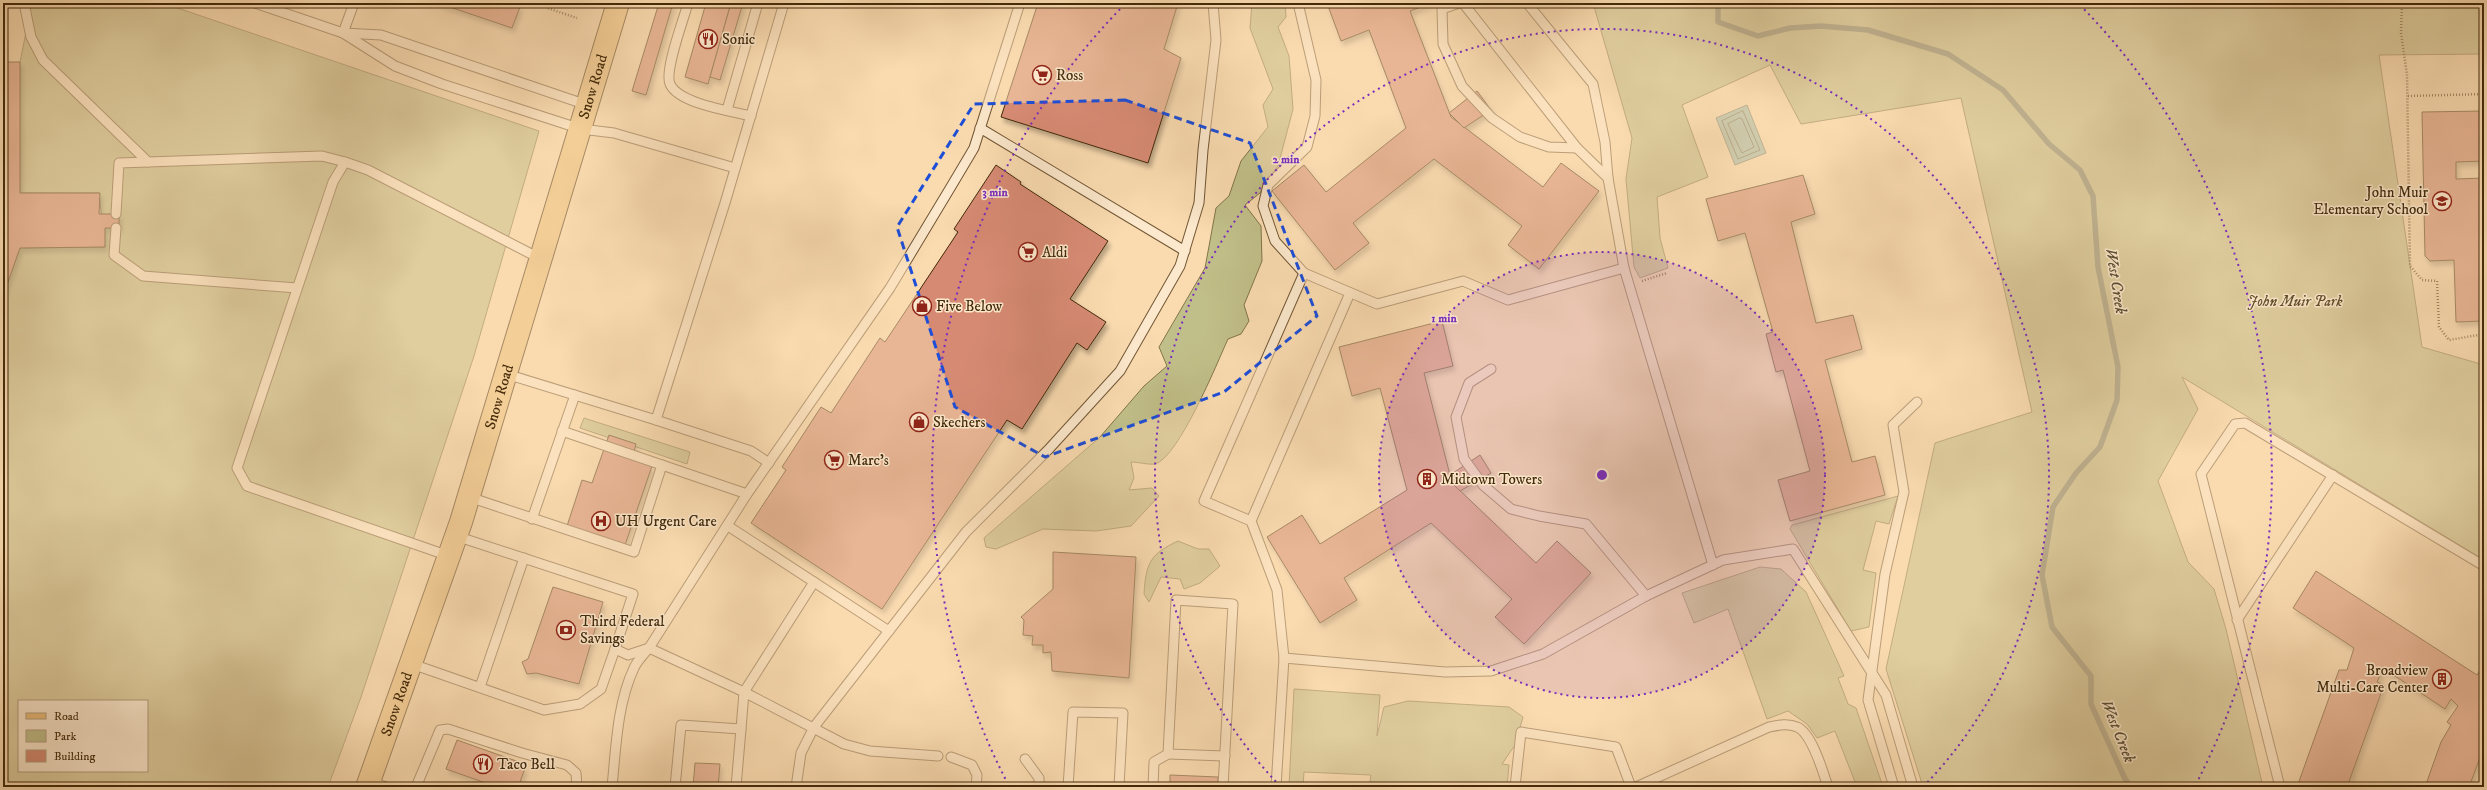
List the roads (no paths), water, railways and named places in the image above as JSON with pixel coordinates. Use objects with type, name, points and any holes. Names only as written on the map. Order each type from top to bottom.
[{"type":"main road","name":"Snow Road","points":[[374,785],[506,374],[618,3]]},
{"type":"lane","points":[[24,3],[31,37],[43,60],[148,162]]},
{"type":"lane","points":[[255,3],[343,32],[381,35],[588,106]]},
{"type":"lane","points":[[343,32],[354,3]]},
{"type":"lane","points":[[688,3],[670,68],[670,83],[676,92],[686,99],[751,116]]},
{"type":"lane","points":[[727,110],[758,3]]},
{"type":"lane","points":[[656,420],[751,116],[784,3]]},
{"type":"lane","points":[[612,787],[619,726],[626,687],[634,666],[649,648],[747,494],[890,288],[974,148],[1020,3]]},
{"type":"lane","points":[[796,787],[801,753],[814,727],[966,532],[1048,450],[1120,371],[1180,266],[1200,202],[1202,150],[1216,40],[1213,3]]},
{"type":"lane","points":[[1298,3],[1316,80],[1315,116],[1307,147],[1268,185],[1263,206],[1275,241],[1304,273],[1377,304],[1463,281],[1508,300],[1624,268]]},
{"type":"lane","points":[[1458,3],[1442,9],[1443,44],[1462,86],[1492,118],[1520,137],[1549,147],[1577,148]]},
{"type":"lane","points":[[1463,3],[1577,148],[1608,178]]},
{"type":"lane","points":[[1527,3],[1593,84],[1605,142],[1608,178],[1624,268],[1713,564]]},
{"type":"lane","points":[[343,32],[395,66],[581,129],[614,133],[735,168]]},
{"type":"lane","points":[[980,128],[1185,251]]},
{"type":"lane","points":[[116,214],[119,163],[322,156],[368,170],[541,259]]},
{"type":"lane","points":[[345,162],[332,182],[237,468],[247,486],[452,546],[524,558],[633,594],[602,689],[580,704],[544,710],[480,686],[412,664]]},
{"type":"lane","points":[[116,228],[114,256],[143,276],[297,288]]},
{"type":"lane","points":[[1251,521],[1204,501],[1304,273]]},
{"type":"lane","points":[[1276,787],[1284,658],[1277,590],[1251,521],[1350,293]]},
{"type":"lane","points":[[1491,369],[1469,383],[1456,417],[1464,459],[1484,485],[1511,509],[1539,516],[1586,524],[1646,596]]},
{"type":"lane","points":[[506,374],[751,451],[769,463]]},
{"type":"lane","points":[[532,519],[575,395]]},
{"type":"lane","points":[[1894,787],[1868,700],[1885,574],[1904,492],[1893,425],[1917,402]]},
{"type":"lane","points":[[2280,787],[2201,474],[2235,424],[2246,423],[2484,566]]},
{"type":"lane","points":[[562,432],[747,494]]},
{"type":"lane","points":[[467,497],[634,552],[662,465]]},
{"type":"lane","points":[[2237,620],[2333,475]]},
{"type":"lane","points":[[728,526],[889,631]]},
{"type":"lane","points":[[1284,658],[1445,672],[1491,670],[1542,654],[1646,596],[1713,564],[1723,560],[1793,549],[1871,674],[1886,695],[1913,787]]},
{"type":"lane","points":[[480,686],[524,558]]},
{"type":"lane","points":[[736,787],[744,692],[814,582]]},
{"type":"lane","points":[[1168,754],[1176,600],[1233,604],[1223,787]]},
{"type":"lane","points":[[615,649],[628,654],[649,648],[744,692],[814,727],[844,744],[870,751],[938,756]]},
{"type":"lane","points":[[1068,787],[1073,712],[1123,713],[1119,787]]},
{"type":"lane","points":[[675,787],[681,724],[741,729]]},
{"type":"lane","points":[[1636,787],[1650,784],[1769,727],[1787,724],[1798,727],[1808,737],[1828,787]]},
{"type":"lane","points":[[416,787],[433,742],[440,730],[448,729],[522,753],[567,764],[576,773],[577,787]]},
{"type":"lane","points":[[1515,787],[1521,732],[1616,747],[1631,787]]},
{"type":"lane","points":[[1153,787],[1154,762],[1168,754],[1225,756]]},
{"type":"lane","points":[[951,757],[972,765],[977,775],[976,787]]},
{"type":"lane","points":[[1025,759],[1039,778],[1039,787]]},
{"type":"water","points":[[1747,105],[1766,153],[1735,165],[1716,118]]},
{"type":"waterway","name":"West Creek","points":[[1718,3],[1718,22],[1758,36],[1790,28],[1821,26],[1868,30],[1948,54],[2003,90],[2049,144],[2080,170],[2093,196],[2098,267],[2118,367],[2117,400],[2100,447],[2076,473],[2053,507],[2042,575],[2052,627],[2091,676],[2091,704],[2125,779],[2131,787]]},
{"type":"place","name":"Sonic","points":[[708,39]]},
{"type":"place","name":"Ross","points":[[1042,75]]},
{"type":"place","name":"John Muir Elementary School","points":[[2442,201]]},
{"type":"place","name":"Aldi","points":[[1028,252]]},
{"type":"place","name":"Five Below","points":[[922,306]]},
{"type":"place","name":"Skechers","points":[[919,422]]},
{"type":"place","name":"Marc's","points":[[834,460]]},
{"type":"place","name":"Midtown Towers","points":[[1427,479]]},
{"type":"place","name":"UH Urgent Care","points":[[601,521]]},
{"type":"place","name":"Third Federal Savings","points":[[566,630]]},
{"type":"place","name":"Broadview Multi-Care Center","points":[[2442,679]]},
{"type":"place","name":"Taco Bell","points":[[483,764]]},
{"type":"park label","name":"John Muir Park","points":[[2295,301]]}]
